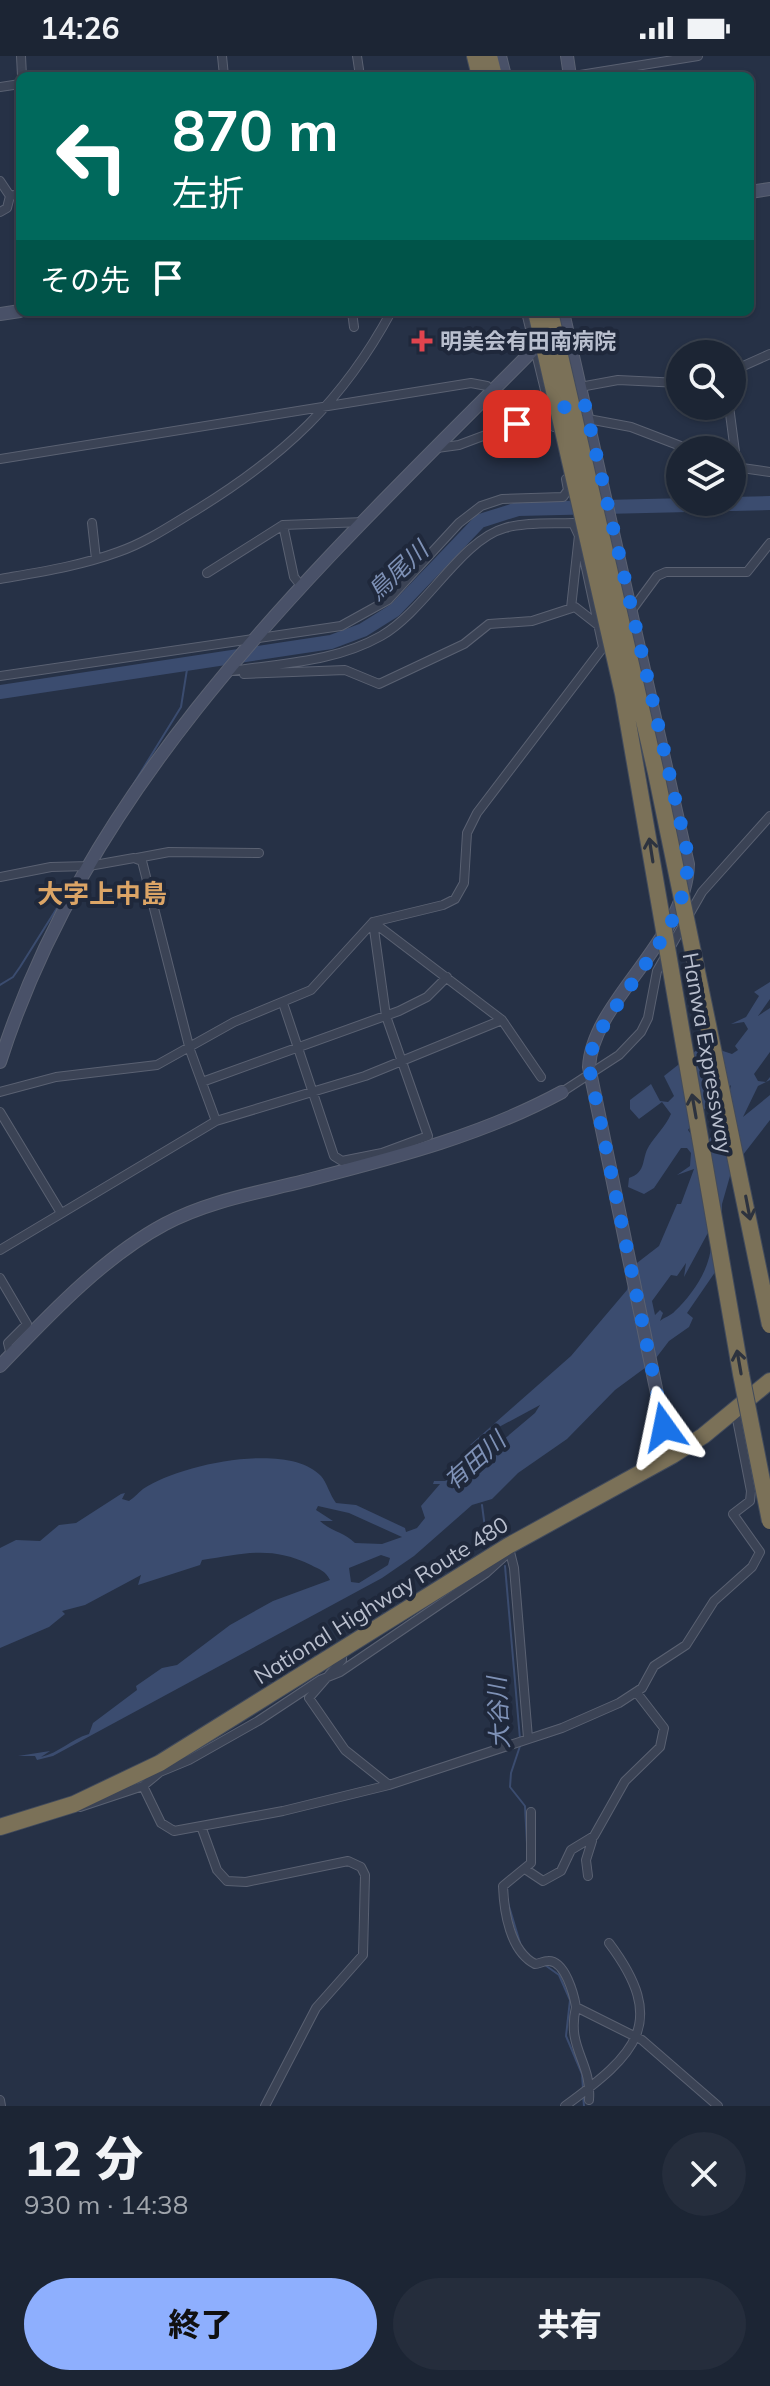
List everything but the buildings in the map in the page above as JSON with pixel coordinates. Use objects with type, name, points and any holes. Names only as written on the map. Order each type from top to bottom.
[{"type":"highway","name":"Hanwa Expressway","points":[[537,316],[629,725],[738,1359],[770,1521]]},
{"type":"highway","name":"Hanwa Expressway","points":[[563,316],[770,1325]]},
{"type":"highway","name":"National Highway Route 480","points":[[0,1827],[74,1804],[160,1768],[509,1548],[673,1455],[770,1381]]},
{"type":"street","points":[[597,72],[698,56]]},
{"type":"street","points":[[0,181],[10,196],[7,208],[0,212]]},
{"type":"street","points":[[10,196],[16,195]]},
{"type":"street","points":[[353,316],[354,327]]},
{"type":"street","points":[[0,579],[96,559],[145,541],[234,486],[290,445],[327,408],[366,355],[389,316]]},
{"type":"street","points":[[2,674],[334,629],[388,600],[459,523],[481,506],[502,499],[566,496],[567,485],[527,316]]},
{"type":"street","points":[[0,1062],[30,975],[89,866],[133,794],[252,641],[535,348],[560,316]]},
{"type":"street","points":[[563,316],[685,839],[687,884],[675,916],[598,1034],[589,1058],[590,1079],[664,1427],[673,1455]]},
{"type":"street","points":[[746,365],[770,354]]},
{"type":"street","points":[[580,387],[618,380],[666,382]]},
{"type":"street","points":[[0,459],[471,383],[487,386],[492,392]]},
{"type":"street","points":[[437,448],[445,449],[584,401]]},
{"type":"street","points":[[588,419],[631,427],[666,440]]},
{"type":"street","points":[[746,468],[770,472]]},
{"type":"street","points":[[207,573],[283,525],[364,522]]},
{"type":"street","points":[[92,523],[96,559]]},
{"type":"street","points":[[225,672],[332,657],[364,645],[409,615],[477,542],[497,530],[513,526],[573,523],[579,535],[603,647]]},
{"type":"street","points":[[283,525],[294,577],[302,587]]},
{"type":"street","points":[[571,608],[579,535]]},
{"type":"street","points":[[0,1092],[56,1077],[157,1065],[190,1050],[234,1022],[283,1003],[323,981],[373,922],[443,905],[459,894],[464,883],[465,839],[477,813],[657,576],[666,572],[747,572],[770,543]]},
{"type":"street","points":[[225,672],[345,670],[379,684],[464,644],[489,624],[532,621],[571,608]]},
{"type":"street","points":[[571,608],[598,626]]},
{"type":"street","points":[[0,1366],[95,1277],[165,1224],[206,1206],[496,1125],[590,1079],[641,1032],[648,1018],[657,971],[702,892],[770,816]]},
{"type":"street","points":[[0,877],[51,867],[89,866],[169,852],[259,853]]},
{"type":"street","points":[[134,858],[144,866],[190,1050],[216,1121]]},
{"type":"street","points":[[373,922],[502,1020],[541,1077]]},
{"type":"street","points":[[283,1003],[337,1160],[383,1156],[428,1136],[386,1016],[373,922]]},
{"type":"street","points":[[202,1082],[421,1001],[447,977]]},
{"type":"street","points":[[0,1250],[216,1121],[403,1062],[502,1020]]},
{"type":"street","points":[[0,1112],[61,1213]]},
{"type":"street","points":[[0,1278],[27,1324],[8,1343],[11,1355]]},
{"type":"street","points":[[143,1786],[167,1829],[174,1831],[283,1811],[389,1785],[562,1728],[637,1693],[654,1666],[686,1645],[714,1601],[752,1567],[760,1552],[733,1514],[750,1501],[751,1491],[735,1409]]},
{"type":"street","points":[[509,1548],[514,1568],[528,1738]]},
{"type":"street","points":[[74,1804],[82,1808],[143,1786],[160,1768],[189,1760],[325,1679],[486,1573],[509,1548]]},
{"type":"street","points":[[342,1652],[342,1660],[309,1698],[345,1750],[389,1785]]},
{"type":"street","points":[[588,1876],[586,1860],[594,1836],[625,1781],[654,1756],[663,1738],[664,1728],[637,1693]]},
{"type":"street","points":[[531,1812],[532,1857],[525,1869],[503,1886],[504,1903],[515,1944],[535,1964],[548,1961],[567,1977],[576,2007],[572,2033],[590,2088],[589,2100]]},
{"type":"street","points":[[201,1826],[217,1870],[227,1881],[246,1882],[348,1861],[361,1867],[365,1875],[363,1955],[316,2008],[265,2106]]},
{"type":"street","points":[[525,1869],[543,1881],[548,1880],[561,1871],[571,1850],[594,1836]]},
{"type":"street","points":[[565,2106],[590,2088],[642,2024],[641,2000],[628,1968],[609,1943]]},
{"type":"street","points":[[576,2007],[635,2036],[718,2106]]},
{"type":"water","points":[[770,982],[770,999],[758,1016],[770,1008],[770,1052],[754,1074],[758,1081],[766,1082],[758,1086],[743,1117],[770,1095],[770,1120],[732,1169],[722,1204],[720,1265],[687,1313],[693,1318],[689,1327],[669,1341],[653,1362],[615,1390],[567,1439],[518,1473],[492,1499],[472,1505],[414,1556],[382,1578],[53,1756],[37,1760],[35,1756],[18,1756],[50,1751],[41,1757],[89,1734],[93,1723],[162,1668],[177,1665],[230,1625],[273,1601],[330,1580],[320,1569],[283,1555],[257,1553],[202,1560],[200,1565],[138,1585],[141,1575],[85,1605],[62,1611],[65,1614],[49,1627],[0,1648],[0,1548],[16,1540],[40,1541],[59,1525],[76,1523],[121,1494],[125,1493],[122,1499],[129,1501],[143,1489],[182,1472],[234,1460],[260,1458],[306,1465],[321,1476],[336,1503],[356,1505],[405,1528],[406,1532],[417,1528],[425,1518],[421,1506],[440,1484],[433,1484],[434,1481],[445,1481],[470,1468],[535,1413],[540,1405],[499,1427],[493,1435],[495,1442],[483,1446],[470,1445],[571,1356],[627,1290],[633,1266],[659,1246],[677,1204],[681,1204],[694,1169],[677,1175],[690,1166],[691,1153],[687,1148],[681,1148],[654,1188],[644,1194],[628,1187],[629,1178],[641,1169],[649,1146],[671,1114],[662,1102],[639,1119],[630,1109],[630,1100],[651,1084],[660,1101],[668,1102],[674,1096],[664,1076],[707,1042],[711,1047],[732,1054],[738,1050],[735,1046],[748,1029],[744,1022],[731,1024],[746,1017],[759,996],[754,992]],"holes":[[[731,1085],[723,1122],[706,1143],[695,1140],[688,1130],[702,1111]],[[710,1229],[710,1252],[703,1274],[683,1303],[660,1321],[663,1313],[660,1310],[655,1315],[652,1301],[671,1275],[677,1276],[686,1263],[684,1277]],[[318,1506],[349,1513],[402,1537],[382,1544],[355,1543],[320,1521],[333,1521],[316,1510]],[[381,1555],[390,1558],[388,1565],[359,1583],[351,1582],[349,1568]]]},
{"type":"waterway","name":"鳥尾川","points":[[0,692],[331,642],[363,630],[395,610],[480,521],[518,509],[770,503]]},
{"type":"waterway","points":[[120,806],[181,707],[188,663]]},
{"type":"waterway","points":[[0,985],[13,977],[79,873]]},
{"type":"waterway","name":"大谷川","points":[[482,1505],[487,1543]]},
{"type":"waterway","name":"大谷川","points":[[505,1566],[520,1739]]},
{"type":"waterway","name":"大谷川","points":[[520,1746],[510,1787],[525,1806],[527,1844]]},
{"type":"waterway","name":"大谷川","points":[[508,1903],[520,1943]]},
{"type":"waterway","name":"大谷川","points":[[545,1965],[559,1975],[570,2000],[566,2036],[582,2074],[583,2089]]},
{"type":"waterway","name":"大谷川","points":[[583,2095],[584,2106]]},
{"type":"place","name":"明美会有田南病院","points":[[422,341]]},
{"type":"district","name":"大字上中島","points":[[102,894]]},
{"type":"route","points":[[517,424],[545,416],[556,408],[584,401],[687,851],[687,884],[675,916],[598,1034],[589,1058],[591,1084],[664,1427]]},
{"type":"water label","name":"有田川","points":[[475,1461]]}]
